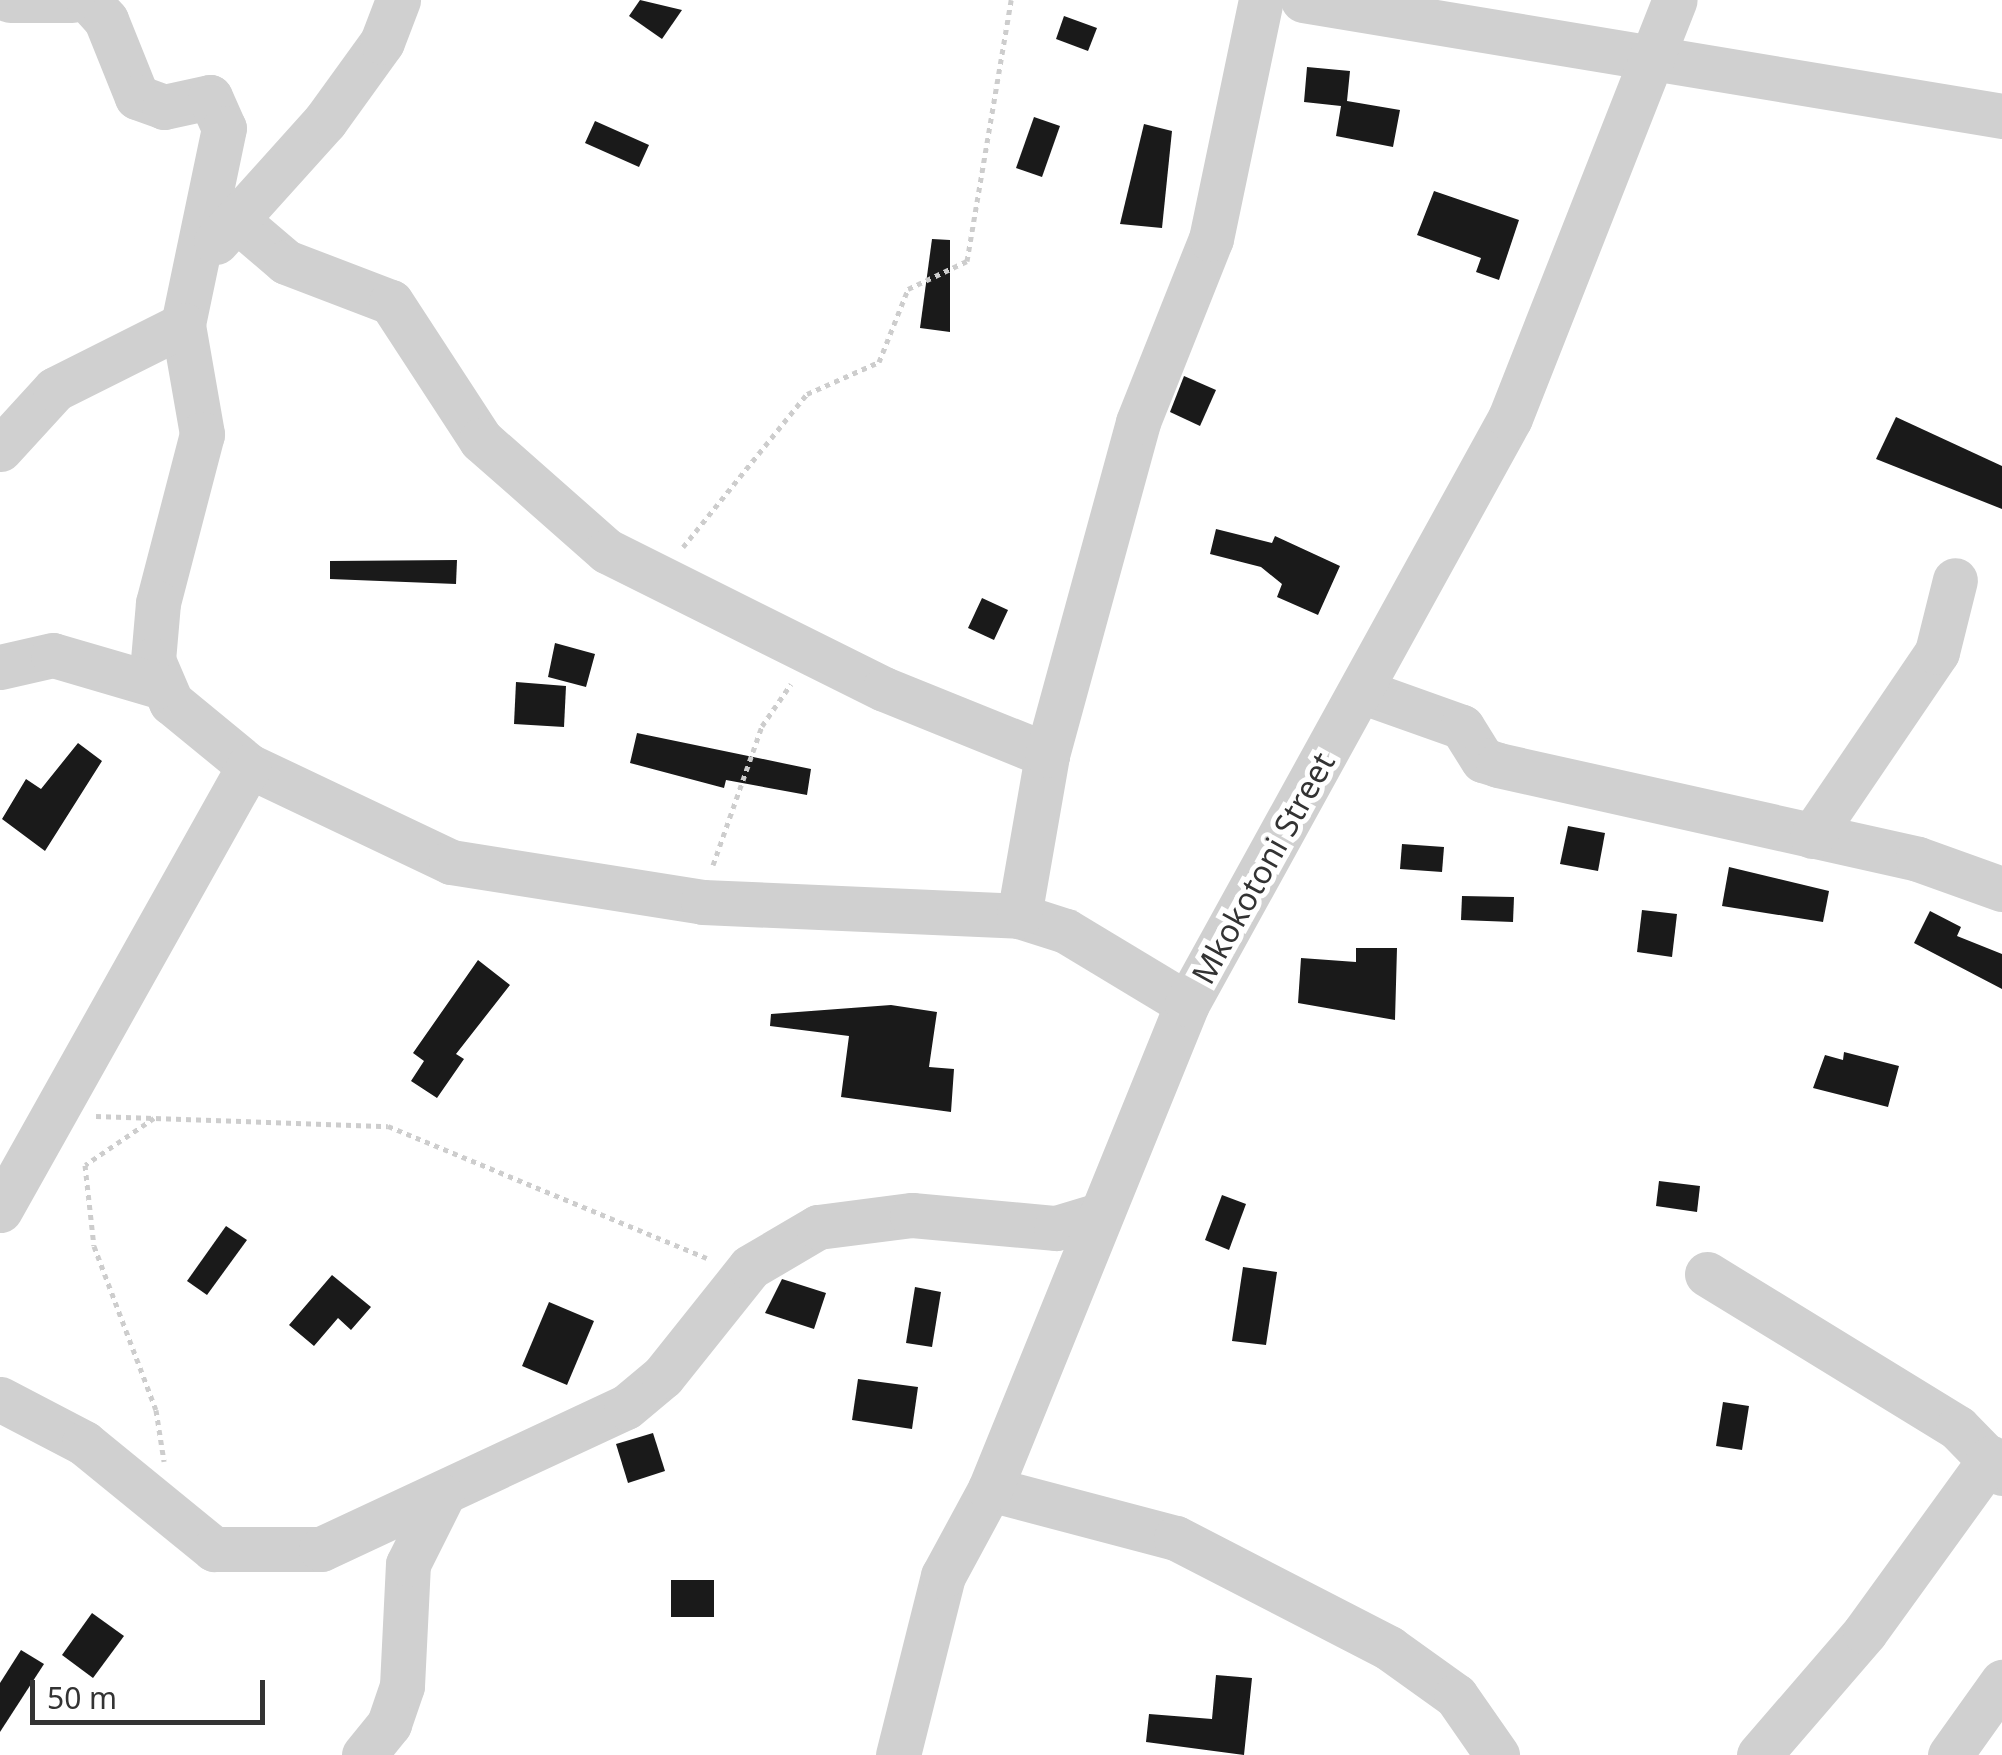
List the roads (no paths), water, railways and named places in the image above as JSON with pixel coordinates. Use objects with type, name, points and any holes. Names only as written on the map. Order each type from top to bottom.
[{"type":"street","points":[[10,0],[72,0]]},
{"type":"street","points":[[88,0],[110,29],[137,97],[164,107],[210,96],[220,108],[216,189],[182,325],[202,434],[158,603],[159,686]]},
{"type":"street","points":[[197,260],[238,221],[325,122],[382,42],[398,0]]},
{"type":"street","points":[[1019,916],[1047,755],[1138,422],[1211,239],[1261,0]]},
{"type":"street","points":[[1303,0],[1660,53],[2002,116]]},
{"type":"street","name":"Mkokotoni Street","points":[[898,1755],[943,1576],[990,1488],[1187,1004],[1510,418],[1660,53],[1675,0]]},
{"type":"street","points":[[238,221],[286,262],[391,302],[481,440],[584,534],[813,653],[1047,755]]},
{"type":"street","points":[[0,450],[55,389],[182,325]]},
{"type":"street","points":[[1812,836],[1937,652],[1955,580]]},
{"type":"street","points":[[0,667],[53,655],[159,686],[249,766],[451,862],[703,902],[1019,916],[1066,931],[1187,1004]]},
{"type":"street","points":[[1361,691],[1462,726],[1484,760],[1498,765],[1812,836],[2002,889]]},
{"type":"street","points":[[0,1210],[58,1113],[249,766]]},
{"type":"street","points":[[0,1399],[84,1443],[214,1549],[278,1553],[346,1541],[626,1407],[663,1376],[750,1267],[818,1227],[864,1216],[1056,1228],[1098,1215]]},
{"type":"street","points":[[1707,1274],[1958,1428],[1997,1466],[1865,1632],[1759,1755]]},
{"type":"street","points":[[990,1488],[1176,1538],[1389,1648],[1456,1696],[1498,1755]]},
{"type":"street","points":[[364,1755],[389,1724],[402,1686],[408,1564],[442,1496]]},
{"type":"street","points":[[1950,1755],[2002,1682]]}]
